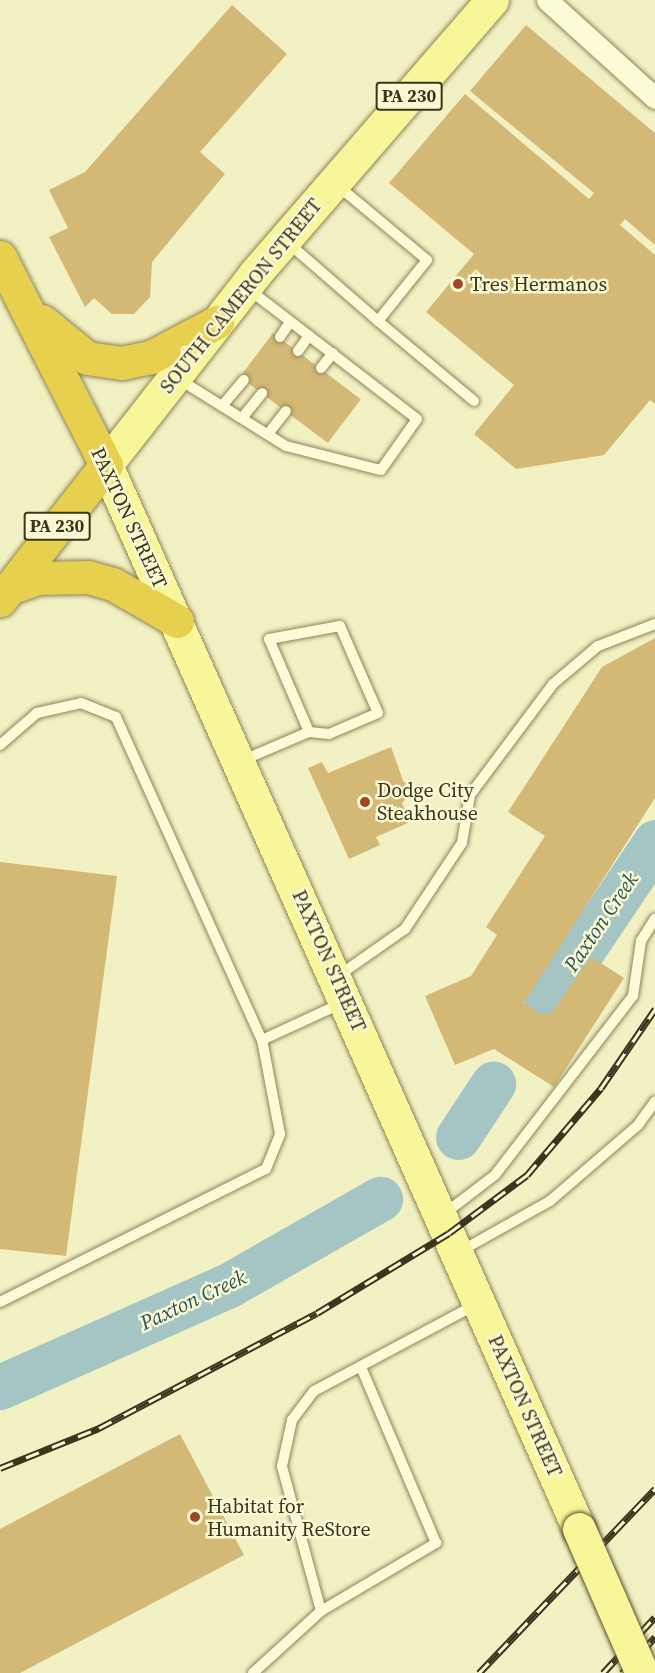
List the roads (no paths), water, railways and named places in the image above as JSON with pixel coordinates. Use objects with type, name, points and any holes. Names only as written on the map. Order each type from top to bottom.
[{"type":"highway","points":[[6,269],[57,338],[103,362],[151,357],[218,322]]},
{"type":"highway","name":"PAXTON STREET","points":[[6,269],[105,465]]},
{"type":"highway","name":"SOUTH CAMERON STREET","points":[[4,594],[105,465]]},
{"type":"highway","points":[[4,594],[38,578],[88,577],[113,584],[177,621]]},
{"type":"main road","name":"SOUTH CAMERON STREET","points":[[105,465],[245,286],[492,0]]},
{"type":"main road","name":"PAXTON STREET","points":[[105,465],[342,989],[642,1673]]},
{"type":"street","points":[[547,0],[655,98]]},
{"type":"lane","points":[[334,183],[427,260],[378,321]]},
{"type":"lane","points":[[285,240],[474,401]]},
{"type":"lane","points":[[175,377],[286,446],[381,470],[417,419],[245,286]]},
{"type":"lane","points":[[280,337],[290,322]]},
{"type":"lane","points":[[298,351],[309,336]]},
{"type":"lane","points":[[321,368],[333,353]]},
{"type":"lane","points":[[222,406],[244,380]]},
{"type":"lane","points":[[243,418],[262,393]]},
{"type":"lane","points":[[268,434],[286,411]]},
{"type":"lane","points":[[262,1040],[342,989],[405,929],[462,843],[470,795],[553,684],[598,646],[655,624]]},
{"type":"lane","points":[[239,761],[309,732],[329,734],[378,713],[340,626],[269,639],[309,732]]},
{"type":"lane","points":[[0,745],[37,713],[81,703],[116,717],[262,1040],[280,1134],[266,1169],[0,1302]]},
{"type":"lane","points":[[441,1216],[495,1175],[633,996],[641,941],[655,919]]},
{"type":"lane","points":[[458,1253],[550,1201],[638,1125],[655,1102]]},
{"type":"lane","points":[[321,1611],[282,1466],[292,1420],[314,1391],[479,1302]]},
{"type":"lane","points":[[253,1673],[321,1611],[436,1543],[361,1367]]},
{"type":"waterway","name":"Paxton Creek","points":[[547,1003],[655,842]]},
{"type":"waterway","name":"Paxton Creek","points":[[458,1137],[493,1084]]},
{"type":"waterway","name":"Paxton Creek","points":[[0,1387],[229,1285],[380,1199]]},
{"type":"railway","points":[[0,1468],[99,1428],[317,1313],[449,1233],[527,1175],[601,1088],[655,1009]]},
{"type":"railway","points":[[479,1673],[655,1489]]},
{"type":"railway","points":[[603,1673],[655,1617]]},
{"type":"railway","points":[[622,1673],[655,1637]]},
{"type":"place","name":"Tres Hermanos","points":[[458,284]]},
{"type":"place","name":"Dodge City Steakhouse","points":[[365,802]]},
{"type":"place","name":"Habitat for Humanity ReStore","points":[[195,1517]]}]
